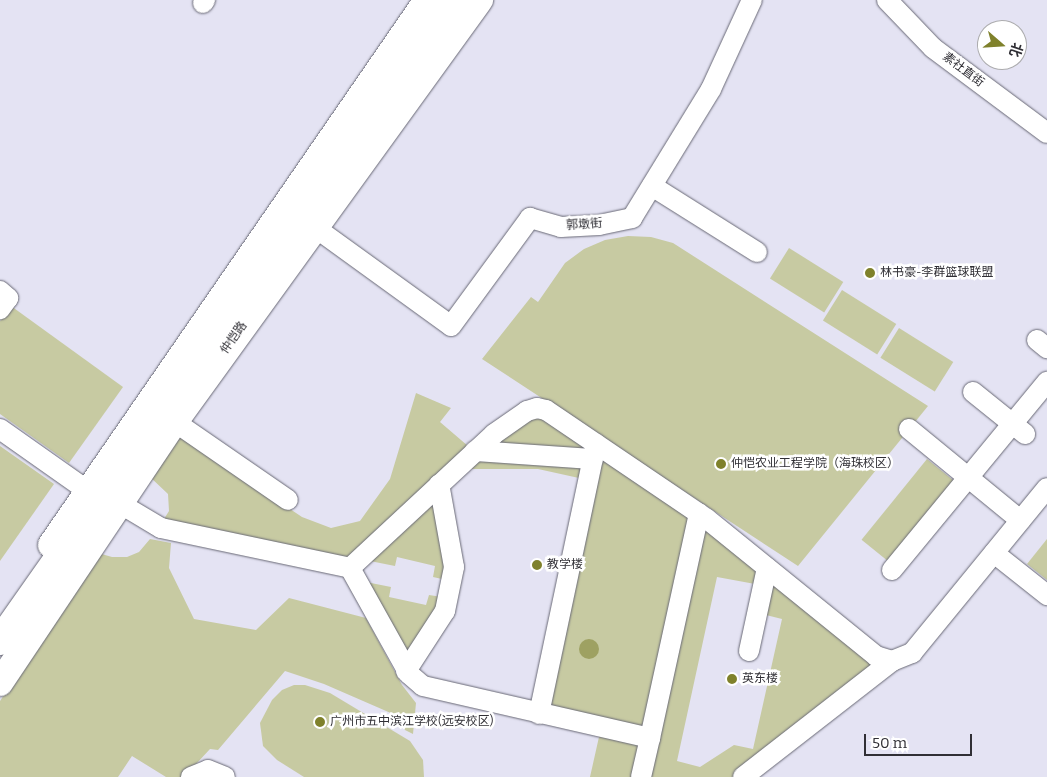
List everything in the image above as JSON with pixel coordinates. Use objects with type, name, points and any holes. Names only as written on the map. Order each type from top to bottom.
[{"type":"highway","points":[[0,641],[451,0]]},
{"type":"highway","points":[[0,648],[32,594]]},
{"type":"main road","points":[[0,619],[427,0]]},
{"type":"main road","name":"仲恺路","points":[[0,683],[175,422],[313,226],[480,0]]},
{"type":"street","name":"郭墩街","points":[[313,226],[451,326],[530,218],[561,227],[599,225],[632,218],[711,89],[752,0]]},
{"type":"street","name":"素社直街","points":[[887,0],[933,48],[1047,133]]},
{"type":"street","points":[[652,186],[757,252]]},
{"type":"street","points":[[0,291],[8,298],[0,309]]},
{"type":"street","points":[[892,570],[968,478],[1019,429],[1047,382]]},
{"type":"street","points":[[973,392],[1019,429]]},
{"type":"street","points":[[350,568],[475,451],[514,420],[538,408],[546,410],[594,452],[698,513],[876,656],[892,661]]},
{"type":"street","points":[[175,422],[288,500]]},
{"type":"street","points":[[0,429],[88,491]]},
{"type":"street","points":[[909,429],[1020,520]]},
{"type":"street","points":[[475,451],[594,452]]},
{"type":"street","points":[[539,714],[594,452]]},
{"type":"street","points":[[406,671],[445,612],[454,567],[439,484]]},
{"type":"street","points":[[743,777],[892,661],[912,653],[1047,488]]},
{"type":"street","points":[[119,503],[162,528],[350,568],[406,671],[416,682],[432,689],[650,738]]},
{"type":"street","points":[[641,777],[698,513]]},
{"type":"street","points":[[994,552],[1047,595]]},
{"type":"street","points":[[749,651],[767,568]]},
{"type":"street","points":[[191,777],[208,770],[225,777]]},
{"type":"shaded area","points":[[628,236],[651,237],[673,243],[928,406],[798,566],[482,359],[531,297],[538,302],[565,263],[584,249],[605,240]]},
{"type":"shaded area","points":[[789,248],[843,282],[824,312],[770,279]]},
{"type":"shaded area","points":[[842,290],[896,324],[877,354],[823,321]]},
{"type":"shaded area","points":[[11,306],[123,387],[69,463],[0,414],[0,321]]},
{"type":"shaded area","points":[[899,328],[953,362],[935,392],[880,358]]},
{"type":"shaded area","points":[[416,393],[451,408],[440,422],[468,446],[348,558],[164,519],[169,511],[168,494],[149,476],[178,434],[302,517],[331,528],[360,521],[390,479]]},
{"type":"shaded area","points":[[528,417],[544,419],[697,522],[758,570],[755,584],[717,577],[677,761],[700,767],[734,745],[753,749],[782,619],[762,614],[770,578],[882,669],[743,777],[590,777],[601,728],[539,714],[588,480],[538,469],[471,469],[480,451]]},
{"type":"shaded area","points":[[0,446],[54,484],[0,561]]},
{"type":"shaded area","points":[[927,459],[954,481],[889,562],[862,540]]},
{"type":"shaded area","points":[[439,484],[451,581],[433,577],[435,566],[397,557],[395,566],[360,559]]},
{"type":"shaded area","points":[[150,539],[171,543],[169,568],[194,619],[256,630],[289,598],[366,618],[402,685],[416,703],[413,734],[405,730],[393,714],[324,684],[285,671],[218,750],[210,749],[184,777],[166,777],[132,756],[118,777],[0,777],[0,701],[98,553],[112,557],[127,557],[139,552]]},
{"type":"shaded area","points":[[1047,539],[1047,580],[1027,564]]},
{"type":"shaded area","points":[[356,580],[391,587],[389,597],[426,605],[429,595],[448,598],[406,671]]},
{"type":"shaded area","points":[[585,639],[593,639],[599,645],[599,653],[593,659],[585,659],[579,653],[579,645]]},
{"type":"shaded area","name":"广州市五中滨江学校(远安校区)","points":[[294,685],[305,685],[330,693],[410,741],[423,760],[424,777],[304,777],[277,760],[263,746],[260,723],[272,700],[282,690]]},
{"type":"place","name":"林书豪-李群篮球联盟","points":[[870,273]]},
{"type":"place","name":"仲恺农业工程学院（海珠校区）","points":[[721,464]]},
{"type":"place","name":"教学楼","points":[[537,565]]},
{"type":"place","name":"英东楼","points":[[732,679]]},
{"type":"place","name":"广州市五中滨江学校(远安校区)","points":[[320,722]]}]
